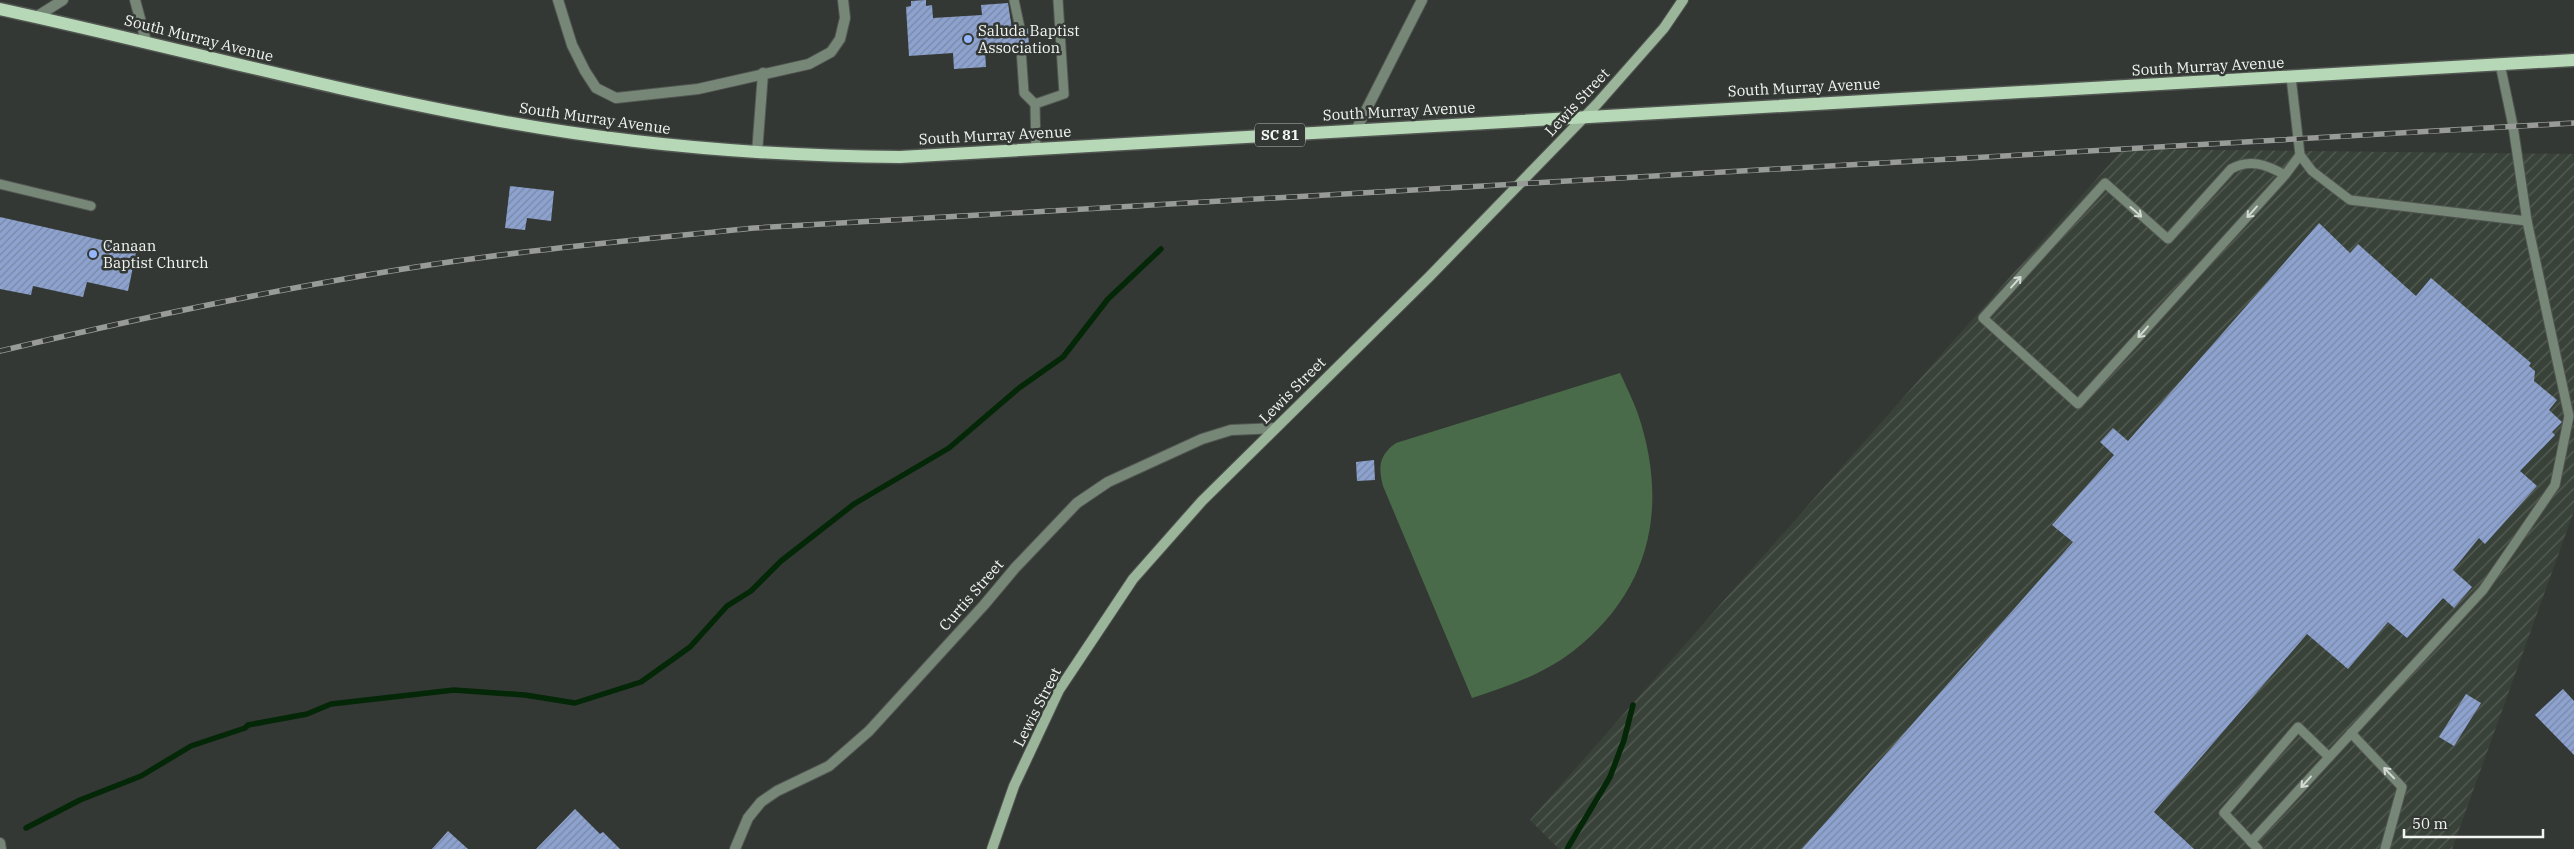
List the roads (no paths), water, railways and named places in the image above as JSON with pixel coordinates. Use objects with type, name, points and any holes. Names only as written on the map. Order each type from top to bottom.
[{"type":"main road","name":"South Murray Avenue","points":[[0,9],[146,41],[306,81],[485,119],[643,142],[808,156],[900,157],[2574,60]]},
{"type":"street","points":[[36,17],[63,0]]},
{"type":"street","points":[[135,0],[146,41]]},
{"type":"street","points":[[558,0],[572,45],[585,71],[596,88],[616,98],[698,88],[763,72],[809,64],[831,52],[840,39],[845,18],[843,0]]},
{"type":"street","points":[[1356,130],[1422,0]]},
{"type":"street","name":"Lewis Street","points":[[992,849],[1014,786],[1059,690],[1133,579],[1167,539],[1275,428],[1428,277],[1585,116],[1664,28],[1683,0]]},
{"type":"street","points":[[757,153],[763,72]]},
{"type":"street","name":"Curtis Street","points":[[735,849],[748,818],[761,802],[777,790],[828,766],[869,731],[984,605],[1014,568],[1077,503],[1108,482],[1202,440],[1231,430],[1275,428]]},
{"type":"street","points":[[0,843],[1,849]]},
{"type":"lane","points":[[1014,0],[1020,28]]},
{"type":"lane","points":[[1035,104],[1064,94],[1058,0]]},
{"type":"lane","points":[[1021,49],[1024,93],[1035,104],[1036,149]]},
{"type":"lane","points":[[2328,757],[2298,727],[2224,813],[2255,846],[2328,757],[2483,590],[2555,485],[2570,416],[2527,221],[2513,126],[2500,64]]},
{"type":"lane","points":[[2291,77],[2300,155],[2312,171],[2350,200],[2527,221]]},
{"type":"lane","points":[[2285,175],[2266,164],[2241,163],[2231,168],[2168,239],[2105,183],[1983,318],[2078,404],[2285,175],[2300,155]]},
{"type":"lane","points":[[0,184],[91,206]]},
{"type":"lane","points":[[2351,733],[2402,787],[2385,849]]},
{"type":"waterway","points":[[26,828],[80,800],[141,776],[191,746],[245,728],[248,725],[307,714],[331,704],[454,690],[525,695],[575,703],[641,682],[690,647],[727,606],[751,591],[781,561],[854,504],[949,448],[1019,388],[1063,357],[1108,299],[1161,249]]},
{"type":"waterway","points":[[1567,849],[1610,777],[1624,740],[1633,705]]},
{"type":"railway","points":[[0,351],[232,300],[420,266],[563,248],[754,228],[2574,123]]},
{"type":"place","name":"Saluda Baptist Association","points":[[968,39]]},
{"type":"place","name":"Canaan Baptist Church","points":[[93,254]]}]
